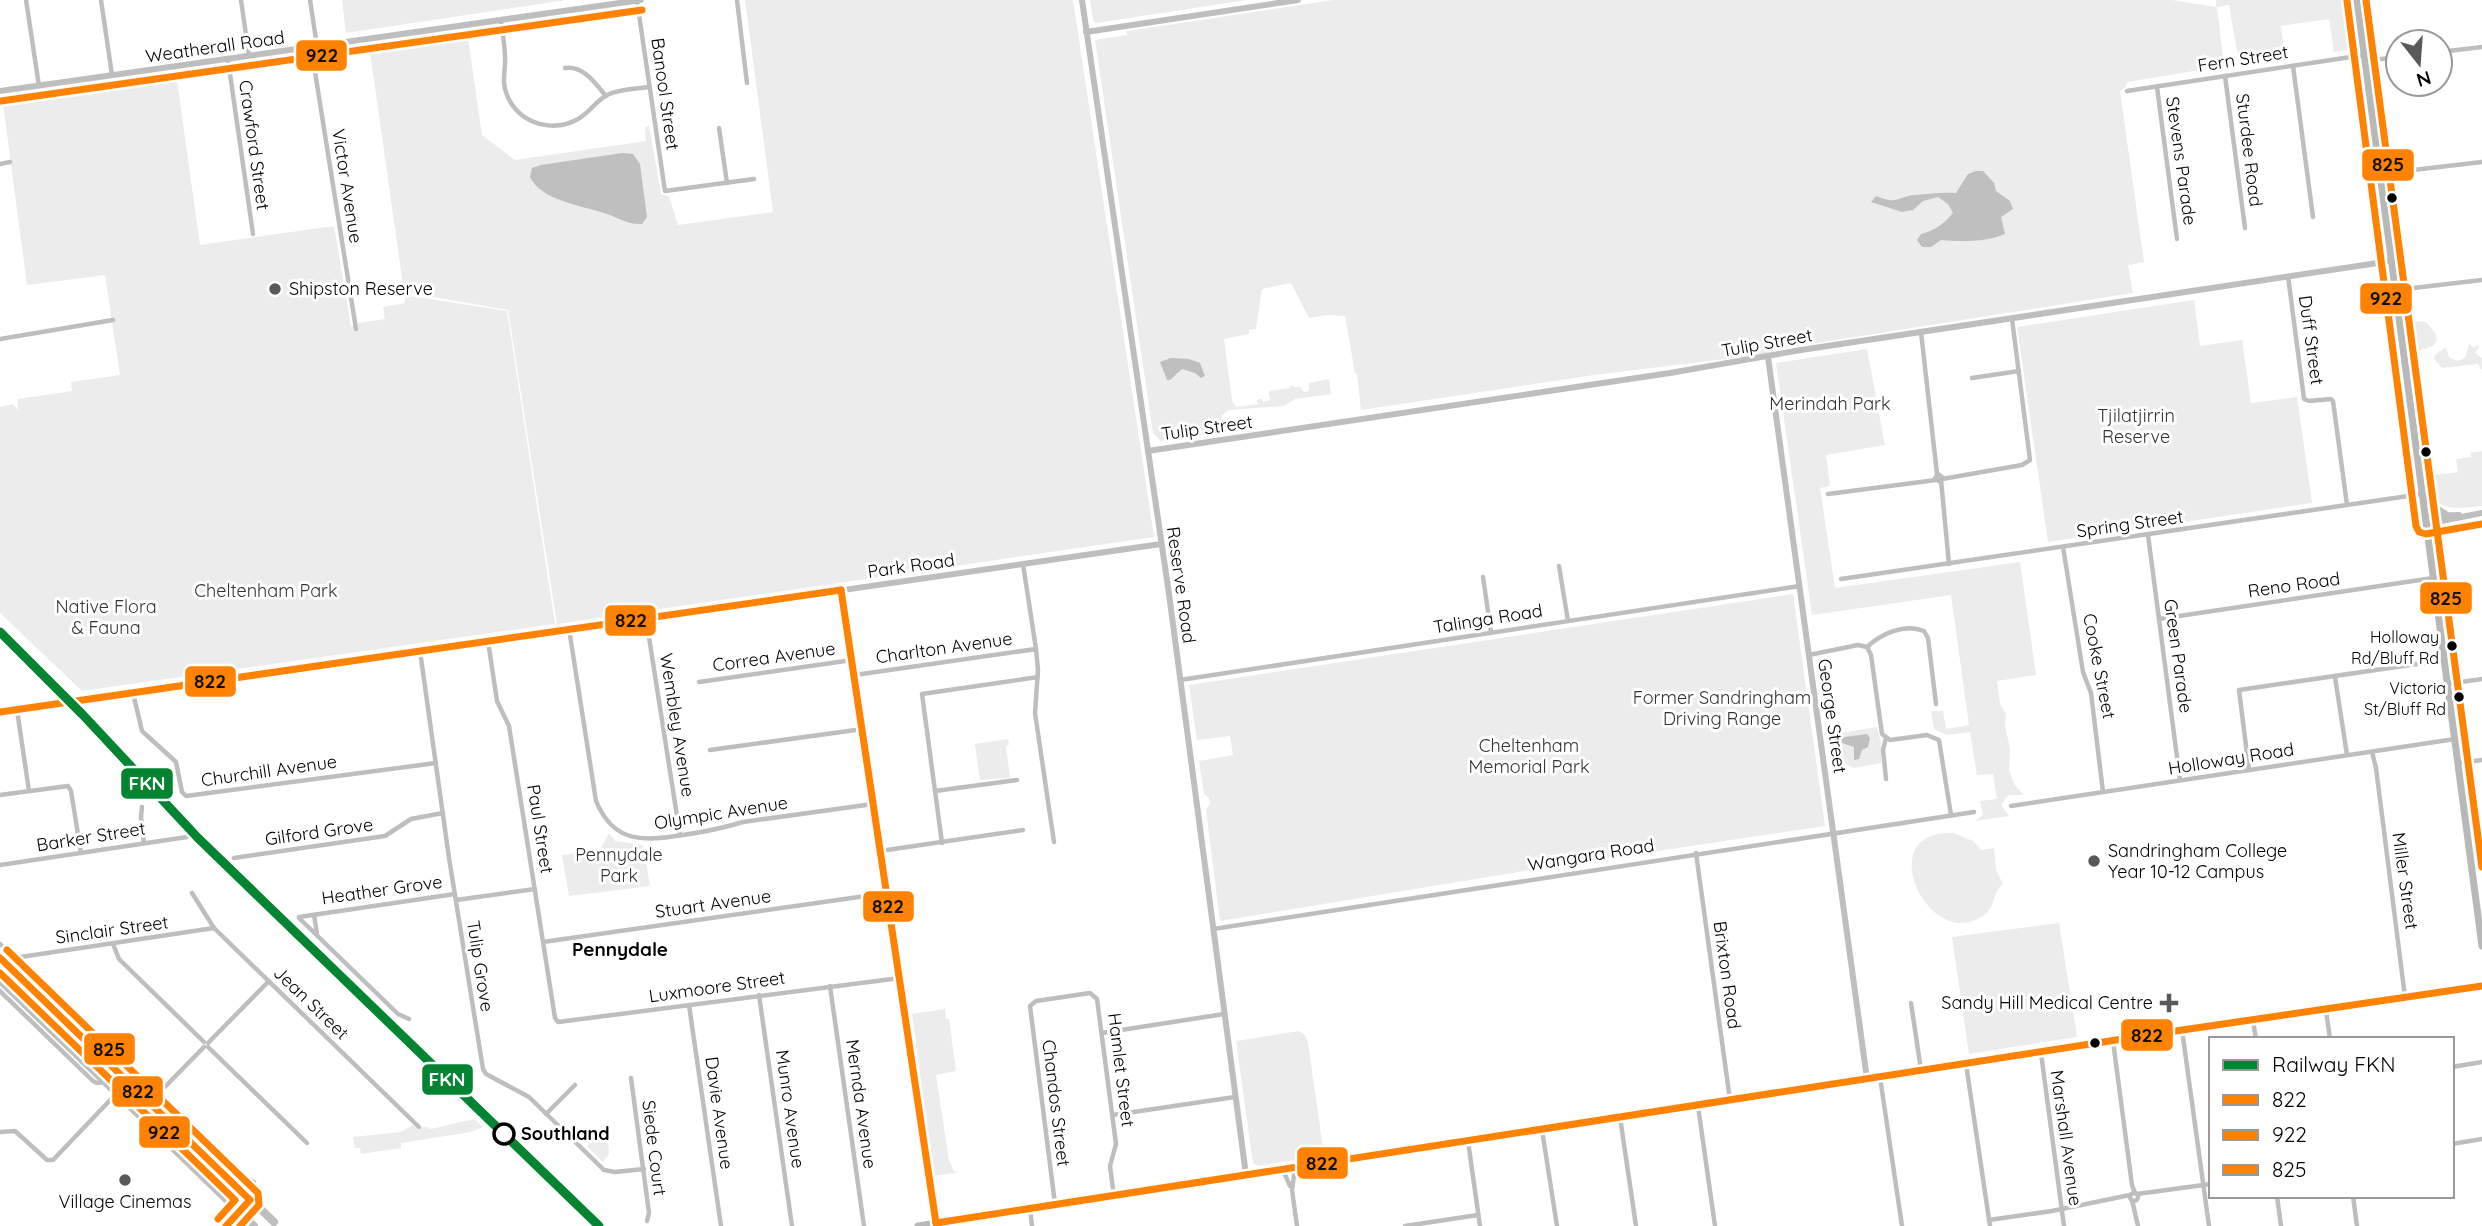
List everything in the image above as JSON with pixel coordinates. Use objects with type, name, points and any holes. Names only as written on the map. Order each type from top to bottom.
[{"type":"highway","points":[[0,958],[53,1004],[133,1087],[165,1118],[190,1137],[218,1170],[274,1222]]},
{"type":"highway","points":[[0,980],[37,1021],[254,1226]]},
{"type":"highway","points":[[37,1021],[53,1004]]},
{"type":"highway","points":[[207,1181],[218,1170]]},
{"type":"main road","points":[[2356,0],[2482,946]]},
{"type":"main road","points":[[918,1226],[2482,986]]},
{"type":"street","points":[[26,0],[39,86]]},
{"type":"street","points":[[101,0],[112,75]]},
{"type":"street","points":[[241,0],[249,57]]},
{"type":"street","name":"Victor Avenue","points":[[310,0],[314,47],[356,329]]},
{"type":"street","name":"Weatherall Road","points":[[0,91],[639,0]]},
{"type":"street","name":"Banool Street","points":[[639,0],[664,191],[727,183]]},
{"type":"street","points":[[737,0],[747,83]]},
{"type":"street","name":"Reserve Road","points":[[1082,0],[1180,680],[1246,1175]]},
{"type":"street","points":[[1086,32],[1298,0]]},
{"type":"street","points":[[500,20],[505,56],[505,87],[512,104],[525,117],[544,126],[565,125],[584,115],[606,96],[649,87]]},
{"type":"street","points":[[2454,50],[2482,47]]},
{"type":"street","name":"Fern Street","points":[[2127,91],[2293,66],[2384,57]]},
{"type":"street","name":"Crawford Street","points":[[228,60],[253,234]]},
{"type":"street","points":[[2293,66],[2313,217]]},
{"type":"street","points":[[565,68],[581,70],[606,96]]},
{"type":"street","name":"Sturdee Road","points":[[2225,76],[2245,228]]},
{"type":"street","name":"Stevens Parade","points":[[2157,87],[2178,239]]},
{"type":"street","points":[[719,128],[727,183],[754,179]]},
{"type":"street","points":[[0,164],[10,162]]},
{"type":"street","points":[[2379,174],[2482,162]]},
{"type":"street","name":"Tulip Street","points":[[1148,451],[2391,261]]},
{"type":"street","name":"Duff Street","points":[[2288,276],[2304,399],[2333,401],[2347,505]]},
{"type":"street","points":[[2395,290],[2482,279]]},
{"type":"street","points":[[1828,494],[2029,462],[2031,457],[2012,318]]},
{"type":"street","points":[[0,339],[113,320]]},
{"type":"street","points":[[1919,332],[1950,564]]},
{"type":"street","name":"George Street","points":[[1768,357],[1867,1079]]},
{"type":"street","points":[[1972,378],[2019,370]]},
{"type":"street","points":[[2422,494],[2446,514]]},
{"type":"street","name":"Spring Street","points":[[1841,579],[2422,494]]},
{"type":"street","points":[[2425,520],[2482,513]]},
{"type":"street","points":[[2425,520],[2446,514],[2464,516]]},
{"type":"street","name":"Green Parade","points":[[2148,535],[2180,780]]},
{"type":"street","name":"Park Road","points":[[0,712],[1161,544]]},
{"type":"street","name":"Cooke Street","points":[[2065,547],[2083,672],[2091,693],[2105,792]]},
{"type":"street","name":"Charlton Avenue","points":[[855,675],[1036,649],[1023,564]]},
{"type":"street","points":[[1559,566],[1567,621]]},
{"type":"street","points":[[1483,577],[1491,632]]},
{"type":"street","name":"Reno Road","points":[[2159,619],[2433,578]]},
{"type":"street","name":"Talinga Road","points":[[1180,680],[1800,586]]},
{"type":"street","points":[[841,590],[936,1223]]},
{"type":"street","name":"Wembley Avenue","points":[[646,618],[680,835]]},
{"type":"street","name":"Olympic Avenue","points":[[569,629],[593,784],[600,809],[614,828],[628,836],[650,839],[722,829],[743,822],[873,804]]},
{"type":"street","points":[[1809,655],[1858,645],[1867,647],[1886,633],[1913,629],[1924,631],[1928,638],[1936,704]]},
{"type":"street","name":"Paul Street","points":[[488,641],[497,701],[510,729],[555,1018],[558,1022]]},
{"type":"street","points":[[1867,647],[1871,655],[1881,732],[1886,738],[1893,740],[1930,735],[1939,740],[1951,815]]},
{"type":"street","points":[[1036,649],[1038,677],[1035,713],[1054,842]]},
{"type":"street","name":"Tulip Grove","points":[[419,651],[483,1069],[486,1074],[529,1097],[604,1170],[609,1172],[643,1169]]},
{"type":"street","name":"Correa Avenue","points":[[699,682],[852,660]]},
{"type":"street","points":[[2249,771],[2239,690],[2444,660]]},
{"type":"street","points":[[2335,676],[2347,755]]},
{"type":"street","points":[[942,843],[922,694],[1038,677]]},
{"type":"street","points":[[2447,684],[2482,679]]},
{"type":"street","name":"Churchill Avenue","points":[[133,693],[142,731],[174,759],[178,766],[182,792],[186,796],[436,763]]},
{"type":"street","points":[[17,710],[29,791]]},
{"type":"street","points":[[710,750],[863,729]]},
{"type":"street","points":[[1886,738],[1883,750],[1886,779]]},
{"type":"street","name":"Holloway Road","points":[[2011,806],[2455,739]]},
{"type":"street","name":"Miller Street","points":[[2373,752],[2405,998]]},
{"type":"street","points":[[2458,763],[2482,760]]},
{"type":"street","points":[[934,791],[1017,780]]},
{"type":"street","points":[[0,795],[69,787],[81,853]]},
{"type":"street","points":[[142,807],[145,843]]},
{"type":"street","name":"Wangara Road","points":[[1213,929],[1974,811]]},
{"type":"street","name":"Gilford Grove","points":[[234,858],[385,836],[411,819],[443,813]]},
{"type":"street","points":[[880,851],[1023,830]]},
{"type":"street","name":"Barker Street","points":[[0,865],[187,837]]},
{"type":"street","name":"Brixton Road","points":[[1696,853],[1730,1100]]},
{"type":"street","name":"Heather Grove","points":[[409,1019],[398,1014],[299,917],[535,889]]},
{"type":"street","name":"Jean Street","points":[[192,893],[214,928],[419,1127]]},
{"type":"street","name":"Stuart Avenue","points":[[543,942],[887,893]]},
{"type":"street","name":"Heather Grove","points":[[314,915],[317,934]]},
{"type":"street","name":"Sinclair Street","points":[[14,958],[214,928]]},
{"type":"street","points":[[0,944],[53,1004],[189,1126],[190,1137],[202,1140],[233,1170],[254,1182]]},
{"type":"street","points":[[113,944],[119,959],[307,1143]]},
{"type":"street","name":"Luxmoore Street","points":[[558,1022],[900,976]]},
{"type":"street","points":[[156,1095],[269,981]]},
{"type":"street","name":"Mernda Avenue","points":[[830,986],[864,1226]]},
{"type":"street","points":[[0,991],[37,1021]]},
{"type":"street","name":"Chandos Street","points":[[1055,1205],[1030,1011],[1031,1005],[1036,1001],[1090,993]]},
{"type":"street","name":"Hamlet Street","points":[[1090,993],[1097,998],[1117,1147],[1111,1166],[1114,1196]]},
{"type":"street","name":"Munro Avenue","points":[[759,995],[792,1226]]},
{"type":"street","points":[[1911,1003],[1921,1071]]},
{"type":"street","name":"Davie Avenue","points":[[689,1005],[721,1226]]},
{"type":"street","points":[[2326,1010],[2330,1037]]},
{"type":"street","points":[[1102,1033],[1224,1014]]},
{"type":"street","points":[[2253,1021],[2256,1037]]},
{"type":"street","points":[[2182,1030],[2209,1226]]},
{"type":"street","points":[[2113,1041],[2138,1226]]},
{"type":"street","name":"Marshall Avenue","points":[[2041,1053],[2064,1226]]},
{"type":"street","points":[[2454,1067],[2482,1062]]},
{"type":"street","points":[[1966,1064],[1990,1223],[2062,1208],[2209,1184]]},
{"type":"street","points":[[1880,1077],[1902,1226]]},
{"type":"street","name":"Siede Court","points":[[631,1078],[649,1213],[647,1221]]},
{"type":"street","points":[[546,1114],[575,1085]]},
{"type":"street","points":[[133,1087],[148,1087]]},
{"type":"street","points":[[0,1132],[15,1131],[47,1160],[53,1160],[117,1094]]},
{"type":"street","points":[[1113,1115],[1235,1097]]},
{"type":"street","points":[[1698,1105],[1715,1226]]},
{"type":"street","points":[[165,1118],[169,1108]]},
{"type":"street","points":[[1620,1117],[1636,1226]]},
{"type":"street","points":[[1542,1130],[1557,1226]]},
{"type":"street","points":[[156,1144],[159,1134]]},
{"type":"street","points":[[2454,1144],[2482,1139]]},
{"type":"street","points":[[1468,1141],[1480,1226]]},
{"type":"street","points":[[1296,1168],[1292,1177],[1292,1190],[1297,1226]]},
{"type":"street","points":[[230,1181],[233,1170]]},
{"type":"street","points":[[1283,1170],[1292,1190]]},
{"type":"street","points":[[2277,1198],[2281,1226]]},
{"type":"street","points":[[2353,1198],[2357,1226]]},
{"type":"street","points":[[1030,1209],[1032,1226]]},
{"type":"street","points":[[1405,1226],[1478,1215]]},
{"type":"green space","points":[[342,0],[566,0],[346,33]]},
{"type":"green space","points":[[745,0],[1073,0],[1154,537],[557,624],[508,310],[404,292],[369,45],[467,31],[482,135],[515,160],[646,141],[645,128],[649,125],[661,194],[669,196],[678,225],[773,212]]},
{"type":"green space","points":[[1090,0],[1247,0],[1096,23],[1093,21]]},
{"type":"green space","points":[[1333,0],[2172,0],[2216,7],[2216,0],[2346,0],[2352,49],[2334,52],[2329,19],[2281,26],[2285,57],[2239,64],[2229,5],[2217,7],[2224,66],[2127,82],[2126,87],[2120,91],[2144,262],[2128,265],[2133,293],[1779,349],[1766,354],[1594,375],[1361,410],[1345,316],[1309,318],[1291,283],[1262,289],[1256,329],[1249,330],[1249,334],[1224,339],[1232,400],[1236,407],[1258,404],[1257,400],[1262,398],[1263,402],[1270,400],[1269,391],[1291,388],[1293,385],[1304,392],[1309,391],[1309,383],[1329,379],[1331,394],[1295,399],[1284,406],[1229,410],[1221,416],[1223,432],[1161,441],[1153,433],[1095,40],[1127,35],[1126,31]]},
{"type":"green space","points":[[176,74],[200,245],[334,226],[351,327],[358,323],[385,319],[383,307],[405,303],[405,295],[507,311],[555,624],[82,691],[0,613],[0,407],[13,404],[18,410],[18,399],[72,391],[71,382],[120,375],[105,275],[27,285],[2,96]]},
{"type":"green space","name":"Tjilatjirrin Reserve","points":[[2194,300],[2200,346],[2242,340],[2251,403],[2297,397],[2312,503],[2048,542],[2017,327]]},
{"type":"green space","points":[[2409,321],[2426,322],[2435,333],[2437,340],[2433,346],[2414,352]]},
{"type":"green space","points":[[2469,344],[2474,348],[2476,345],[2479,347],[2475,353],[2482,358],[2482,370],[2478,364],[2442,368],[2434,359],[2435,355],[2446,347],[2449,357],[2457,361],[2465,358]]},
{"type":"green space","name":"Merindah Park","points":[[1867,349],[1885,445],[1826,455],[1830,486],[1820,488],[1835,588],[2020,562],[2036,675],[1997,681],[2000,704],[2006,714],[2005,726],[2010,748],[2009,770],[2014,784],[2024,795],[2008,795],[2001,805],[2009,816],[1975,821],[1983,815],[1980,801],[1997,799],[1993,774],[1977,775],[1970,732],[1947,735],[1934,729],[1931,711],[1943,711],[1946,729],[1969,725],[1951,595],[1812,615],[1776,363]]},
{"type":"green space","points":[[2482,451],[2482,506],[2453,508],[2438,503],[2433,497],[2428,476],[2458,472],[2456,459],[2471,457],[2470,453]]},
{"type":"green space","points":[[1793,594],[1825,826],[1542,868],[1220,921],[1206,810],[1210,804],[1209,798],[1204,794],[1199,761],[1233,755],[1230,736],[1197,740],[1189,685]]},
{"type":"green space","points":[[1877,727],[1881,743],[1881,763],[1854,768],[1832,758],[1829,735]]},
{"type":"green space","points":[[1008,739],[1009,745],[1006,746],[1010,778],[980,780],[975,744]]},
{"type":"green space","name":"Pennydale Park","points":[[609,833],[615,841],[643,845],[650,886],[569,896],[562,855],[600,850]]},
{"type":"green space","points":[[1953,833],[1973,841],[1981,850],[1994,848],[1996,870],[2003,884],[1988,912],[1963,923],[1944,918],[1928,906],[1917,888],[1912,868],[1915,850],[1928,837]]},
{"type":"green space","points":[[2059,923],[2077,1037],[1969,1054],[1952,937]]},
{"type":"green space","points":[[945,1009],[946,1019],[949,1019],[956,1071],[936,1075],[949,1160],[954,1171],[960,1172],[934,1176],[912,1014]]},
{"type":"green space","points":[[1299,1031],[1305,1035],[1308,1043],[1324,1155],[1258,1166],[1253,1163],[1236,1041]]},
{"type":"green space","points":[[474,1119],[483,1127],[471,1132],[401,1143],[401,1148],[361,1154],[360,1148],[355,1148],[353,1137],[401,1132],[413,1125],[431,1129]]},
{"type":"green space","points":[[607,1127],[609,1154],[603,1162],[587,1146]]},
{"type":"shaded area","points":[[622,153],[633,154],[640,164],[647,217],[642,224],[627,222],[552,197],[535,185],[530,177],[532,168],[541,165]]},
{"type":"shaded area","points":[[1983,171],[1994,183],[1996,191],[2010,201],[2013,209],[2001,217],[2005,234],[1974,241],[1941,240],[1931,247],[1922,247],[1917,240],[1921,234],[1938,227],[1953,213],[1948,204],[1938,197],[1923,201],[1913,210],[1902,212],[1871,202],[1876,196],[1893,200],[1915,195],[1956,193],[1968,174]]},
{"type":"shaded area","points":[[1171,358],[1200,363],[1205,376],[1201,378],[1182,369],[1167,380],[1160,362]]},
{"type":"shaded area","points":[[1867,734],[1870,738],[1868,747],[1862,750],[1859,759],[1854,760],[1854,747],[1839,742],[1838,738]]},
{"type":"rail line","name":"FKN","points":[[0,632],[83,715],[198,838],[599,1226]]},
{"type":"transit line","name":"825","points":[[2366,0],[2482,867]]},
{"type":"transit line","name":"922","points":[[2347,1],[2416,526],[2419,532],[2426,534],[2482,524]]},
{"type":"transit line","name":"922","points":[[1,101],[642,10]]},
{"type":"transit line","name":"822","points":[[841,590],[936,1223]]},
{"type":"transit line","name":"822","points":[[0,712],[841,590]]},
{"type":"transit line","name":"825","points":[[7,950],[258,1193],[259,1205],[240,1226]]},
{"type":"transit line","name":"822","points":[[0,958],[250,1200],[226,1226]]},
{"type":"transit line","name":"922","points":[[0,973],[235,1200],[218,1219]]},
{"type":"transit line","name":"822","points":[[936,1223],[2155,1034],[2482,986]]},
{"type":"place","name":"Shipston Reserve","points":[[275,289]]},
{"type":"place","name":"Holloway Rd/Bluff Rd","points":[[2452,646]]},
{"type":"place","name":"Victoria St/Bluff Rd","points":[[2459,697]]},
{"type":"place","name":"Sandringham College Year 10-12 Campus","points":[[2094,861]]},
{"type":"place","name":"Sandy Hill Medical Centre","points":[[2169,1003]]},
{"type":"place","name":"Southland","points":[[504,1134]]},
{"type":"place","name":"Village Cinemas","points":[[125,1180]]},
{"type":"district","name":"Pennydale","points":[[620,949]]},
{"type":"park label","name":"Cheltenham Park","points":[[266,591]]},
{"type":"park label","name":"Native Flora & Fauna","points":[[106,617]]},
{"type":"park label","name":"Former Sandringham Driving Range","points":[[1722,708]]},
{"type":"park label","name":"Cheltenham Memorial Park","points":[[1529,756]]}]
